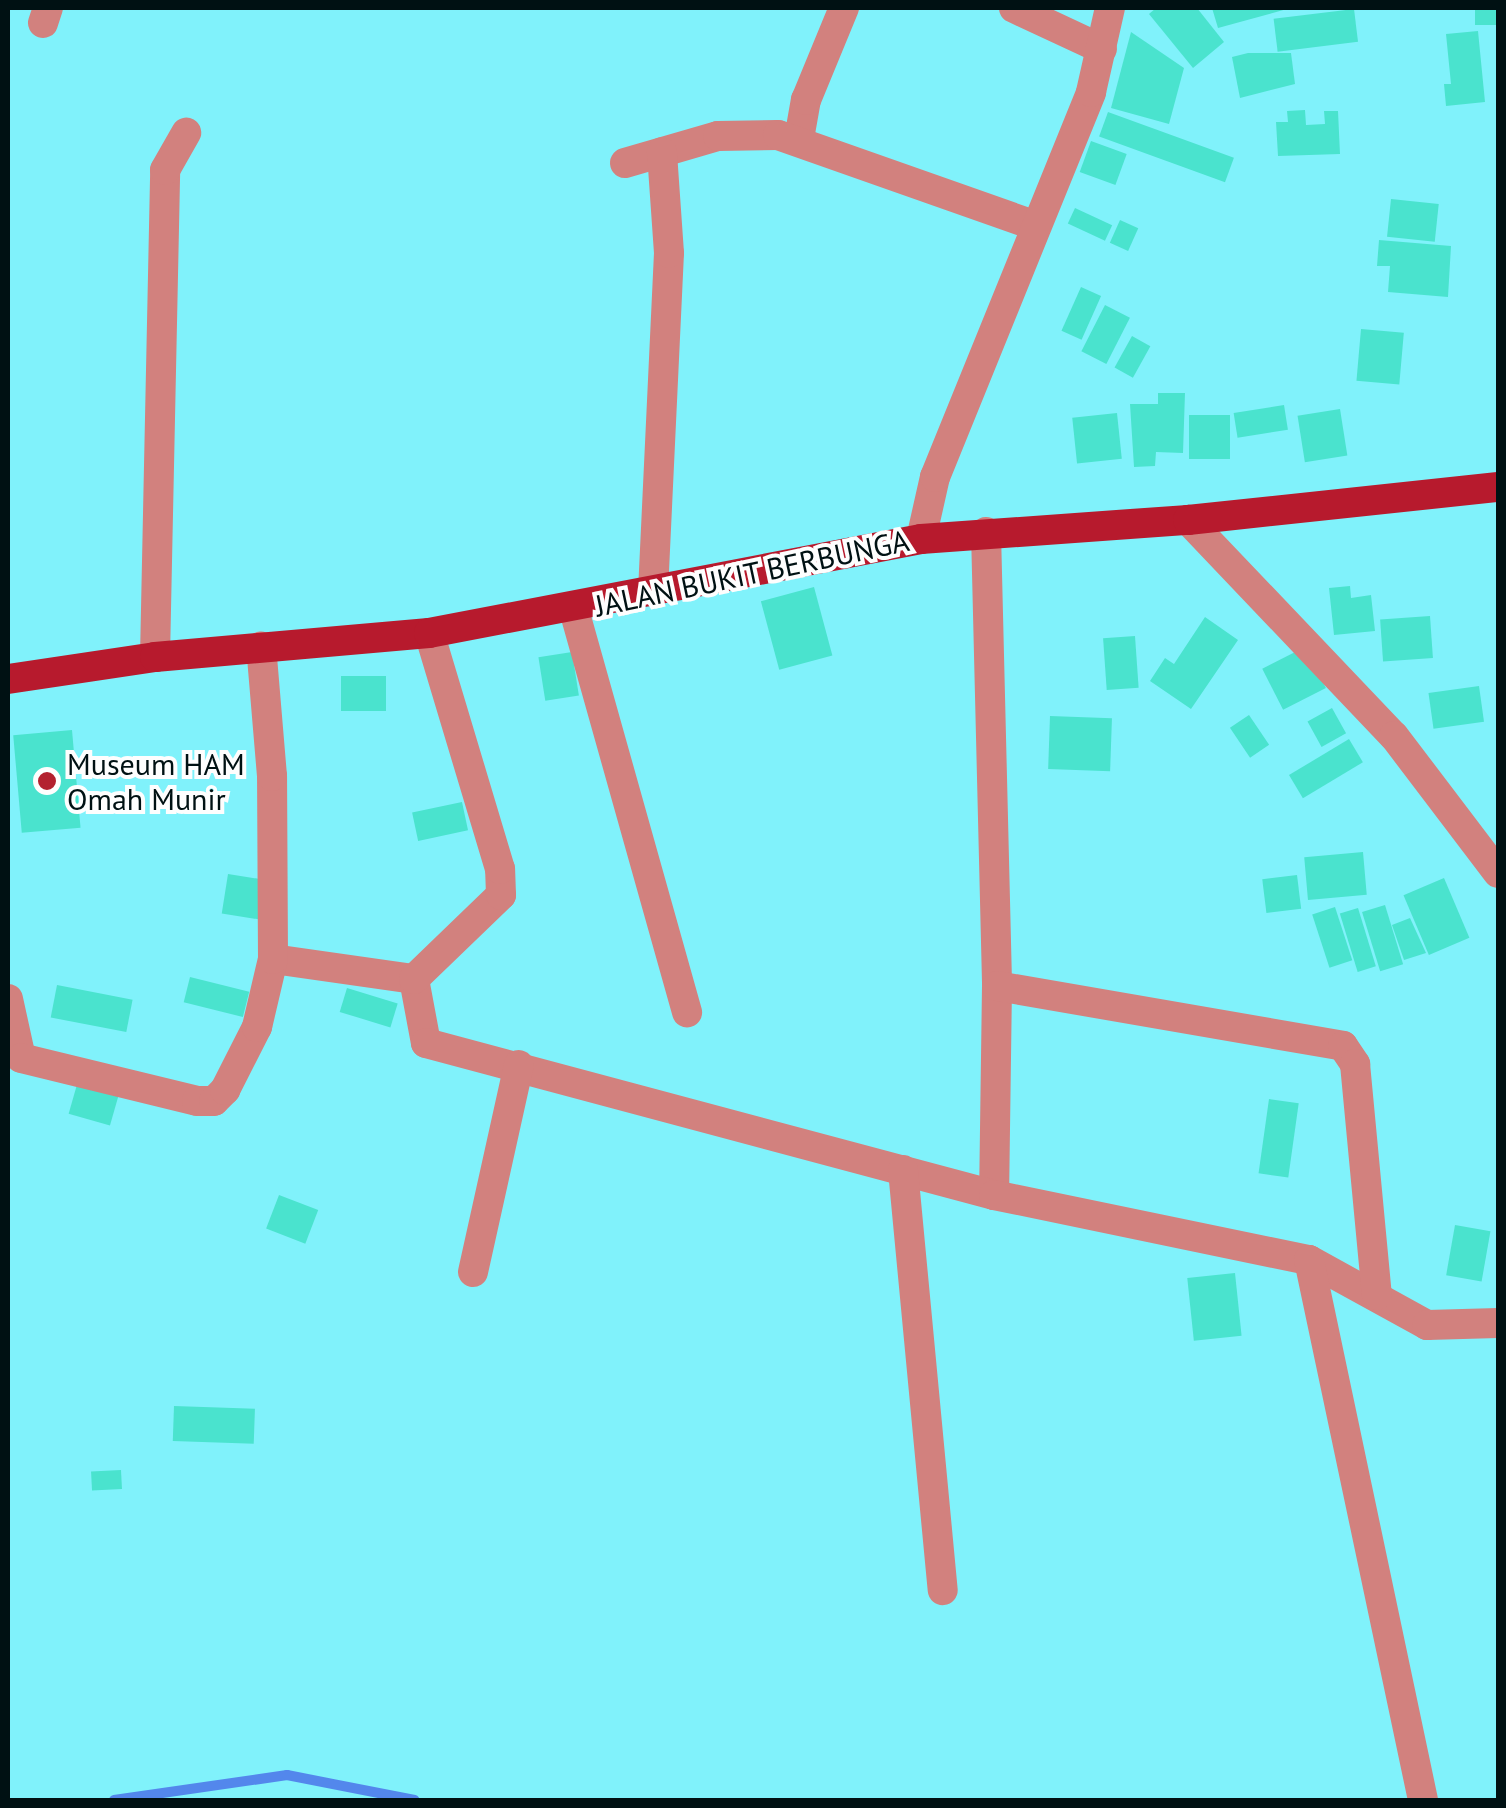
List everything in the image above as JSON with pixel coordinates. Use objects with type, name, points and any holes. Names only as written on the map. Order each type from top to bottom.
[{"type":"main road","name":"JALAN BUKIT BERBUNGA","points":[[8,679],[155,657],[429,633],[574,610],[921,539],[1188,520],[1498,487]]},
{"type":"street","points":[[799,139],[806,100],[844,8]]},
{"type":"street","points":[[1014,8],[1102,49]]},
{"type":"street","points":[[921,539],[935,476],[1034,226],[1075,135],[1102,49],[1110,8]]},
{"type":"street","points":[[155,657],[165,170],[186,133]]},
{"type":"street","points":[[625,163],[718,136],[799,139],[1034,226]]},
{"type":"street","points":[[652,592],[670,253],[662,152]]},
{"type":"street","points":[[1188,520],[1394,736],[1498,873]]},
{"type":"street","points":[[986,532],[997,986],[994,1194]]},
{"type":"street","points":[[574,610],[688,1012]]},
{"type":"street","points":[[414,979],[501,894],[500,869],[429,633]]},
{"type":"street","points":[[8,1000],[21,1058],[206,1102],[225,1090],[258,1027],[272,959],[272,776],[261,646]]},
{"type":"street","points":[[272,959],[414,979]]},
{"type":"street","points":[[414,979],[426,1043],[994,1194],[1310,1260],[1428,1325],[1498,1324]]},
{"type":"street","points":[[997,986],[1343,1046],[1355,1064],[1376,1295]]},
{"type":"street","points":[[473,1272],[519,1065]]},
{"type":"street","points":[[902,1170],[944,1590]]},
{"type":"street","points":[[1310,1260],[1423,1800]]},
{"type":"building","points":[[1156,8],[1197,8],[1224,42],[1193,68],[1149,14]]},
{"type":"building","points":[[1212,8],[1286,8],[1287,9],[1218,28]]},
{"type":"building","points":[[1475,8],[1498,8],[1498,25],[1475,25]]},
{"type":"building","points":[[1354,9],[1358,42],[1278,52],[1274,19]]},
{"type":"building","points":[[1478,31],[1485,102],[1446,106],[1444,84],[1451,84],[1446,34]]},
{"type":"building","points":[[1131,32],[1184,68],[1169,124],[1111,108]]},
{"type":"building","points":[[1291,53],[1295,84],[1240,98],[1232,57]]},
{"type":"building","points":[[1305,110],[1306,125],[1325,124],[1324,111],[1338,111],[1340,154],[1278,156],[1276,122],[1288,122],[1287,111]]},
{"type":"building","points":[[1108,112],[1234,158],[1225,182],[1099,136]]},
{"type":"building","points":[[1091,141],[1127,154],[1115,185],[1080,172]]},
{"type":"building","points":[[1391,199],[1439,204],[1435,242],[1387,237]]},
{"type":"building","points":[[1075,208],[1112,225],[1105,241],[1068,223]]},
{"type":"building","points":[[1120,220],[1138,228],[1128,251],[1110,243]]},
{"type":"building","points":[[1379,240],[1451,246],[1448,297],[1388,292],[1390,266],[1377,266]]},
{"type":"building","points":[[1081,287],[1101,296],[1082,340],[1061,331]]},
{"type":"building","points":[[1105,305],[1130,318],[1106,364],[1081,351]]},
{"type":"building","points":[[1361,329],[1404,333],[1399,385],[1356,381]]},
{"type":"building","points":[[1132,336],[1150,346],[1133,378],[1115,367]]},
{"type":"building","points":[[1158,393],[1185,393],[1183,453],[1156,452],[1155,466],[1134,467],[1130,404],[1158,404]]},
{"type":"building","points":[[1284,405],[1288,430],[1238,438],[1234,413]]},
{"type":"building","points":[[1340,409],[1347,455],[1305,462],[1298,416]]},
{"type":"building","points":[[1117,413],[1122,459],[1077,463],[1072,418]]},
{"type":"building","points":[[1189,415],[1230,415],[1230,459],[1189,459]]},
{"type":"building","points":[[1350,586],[1351,598],[1371,595],[1375,631],[1334,635],[1329,588]]},
{"type":"building","points":[[814,587],[832,656],[779,670],[761,601]]},
{"type":"building","points":[[1430,616],[1433,658],[1383,661],[1380,619]]},
{"type":"building","points":[[1205,617],[1238,640],[1191,709],[1150,681],[1165,658],[1174,664]]},
{"type":"building","points":[[1135,636],[1139,688],[1107,690],[1103,638]]},
{"type":"building","points":[[1305,647],[1326,688],[1283,710],[1262,669]]},
{"type":"building","points":[[572,652],[579,695],[545,701],[538,657]]},
{"type":"building","points":[[341,676],[386,676],[386,711],[341,711]]},
{"type":"building","points":[[1479,686],[1484,722],[1434,729],[1428,693]]},
{"type":"building","points":[[1332,708],[1346,733],[1322,747],[1308,722]]},
{"type":"building","points":[[1249,715],[1269,745],[1250,758],[1230,728]]},
{"type":"building","points":[[1050,716],[1112,718],[1110,771],[1048,769]]},
{"type":"building","name":"Museum HAM Omah Munir","points":[[72,730],[81,828],[22,833],[13,735]]},
{"type":"building","points":[[1349,739],[1363,762],[1303,798],[1289,775]]},
{"type":"building","points":[[462,802],[468,830],[418,841],[412,813]]},
{"type":"building","points":[[1363,852],[1367,895],[1308,900],[1304,857]]},
{"type":"building","points":[[228,874],[272,881],[266,921],[222,914]]},
{"type":"building","points":[[1297,875],[1301,909],[1266,913],[1262,879]]},
{"type":"building","points":[[1444,878],[1469,938],[1429,955],[1403,895]]},
{"type":"building","points":[[1385,905],[1403,964],[1380,971],[1362,912]]},
{"type":"building","points":[[1335,907],[1352,960],[1329,968],[1312,914]]},
{"type":"building","points":[[1358,908],[1376,966],[1358,972],[1340,914]]},
{"type":"building","points":[[1410,918],[1426,953],[1404,960],[1392,925]]},
{"type":"building","points":[[190,977],[249,992],[243,1017],[184,1002]]},
{"type":"building","points":[[57,985],[133,1000],[126,1032],[51,1017]]},
{"type":"building","points":[[347,988],[398,1003],[390,1027],[340,1012]]},
{"type":"building","points":[[78,1081],[119,1093],[110,1126],[69,1114]]},
{"type":"building","points":[[1269,1099],[1299,1103],[1288,1177],[1259,1173]]},
{"type":"building","points":[[279,1195],[318,1210],[305,1244],[266,1229]]},
{"type":"building","points":[[1455,1225],[1490,1231],[1482,1281],[1446,1275]]},
{"type":"building","points":[[1235,1273],[1242,1336],[1194,1341],[1187,1278]]},
{"type":"building","points":[[174,1406],[255,1409],[254,1444],[173,1441]]},
{"type":"building","points":[[121,1470],[122,1489],[92,1491],[91,1472]]},
{"type":"waterway","points":[[114,1800],[287,1775],[415,1800]]},
{"type":"place","name":"Museum HAM Omah Munir","points":[[47,781]]}]
